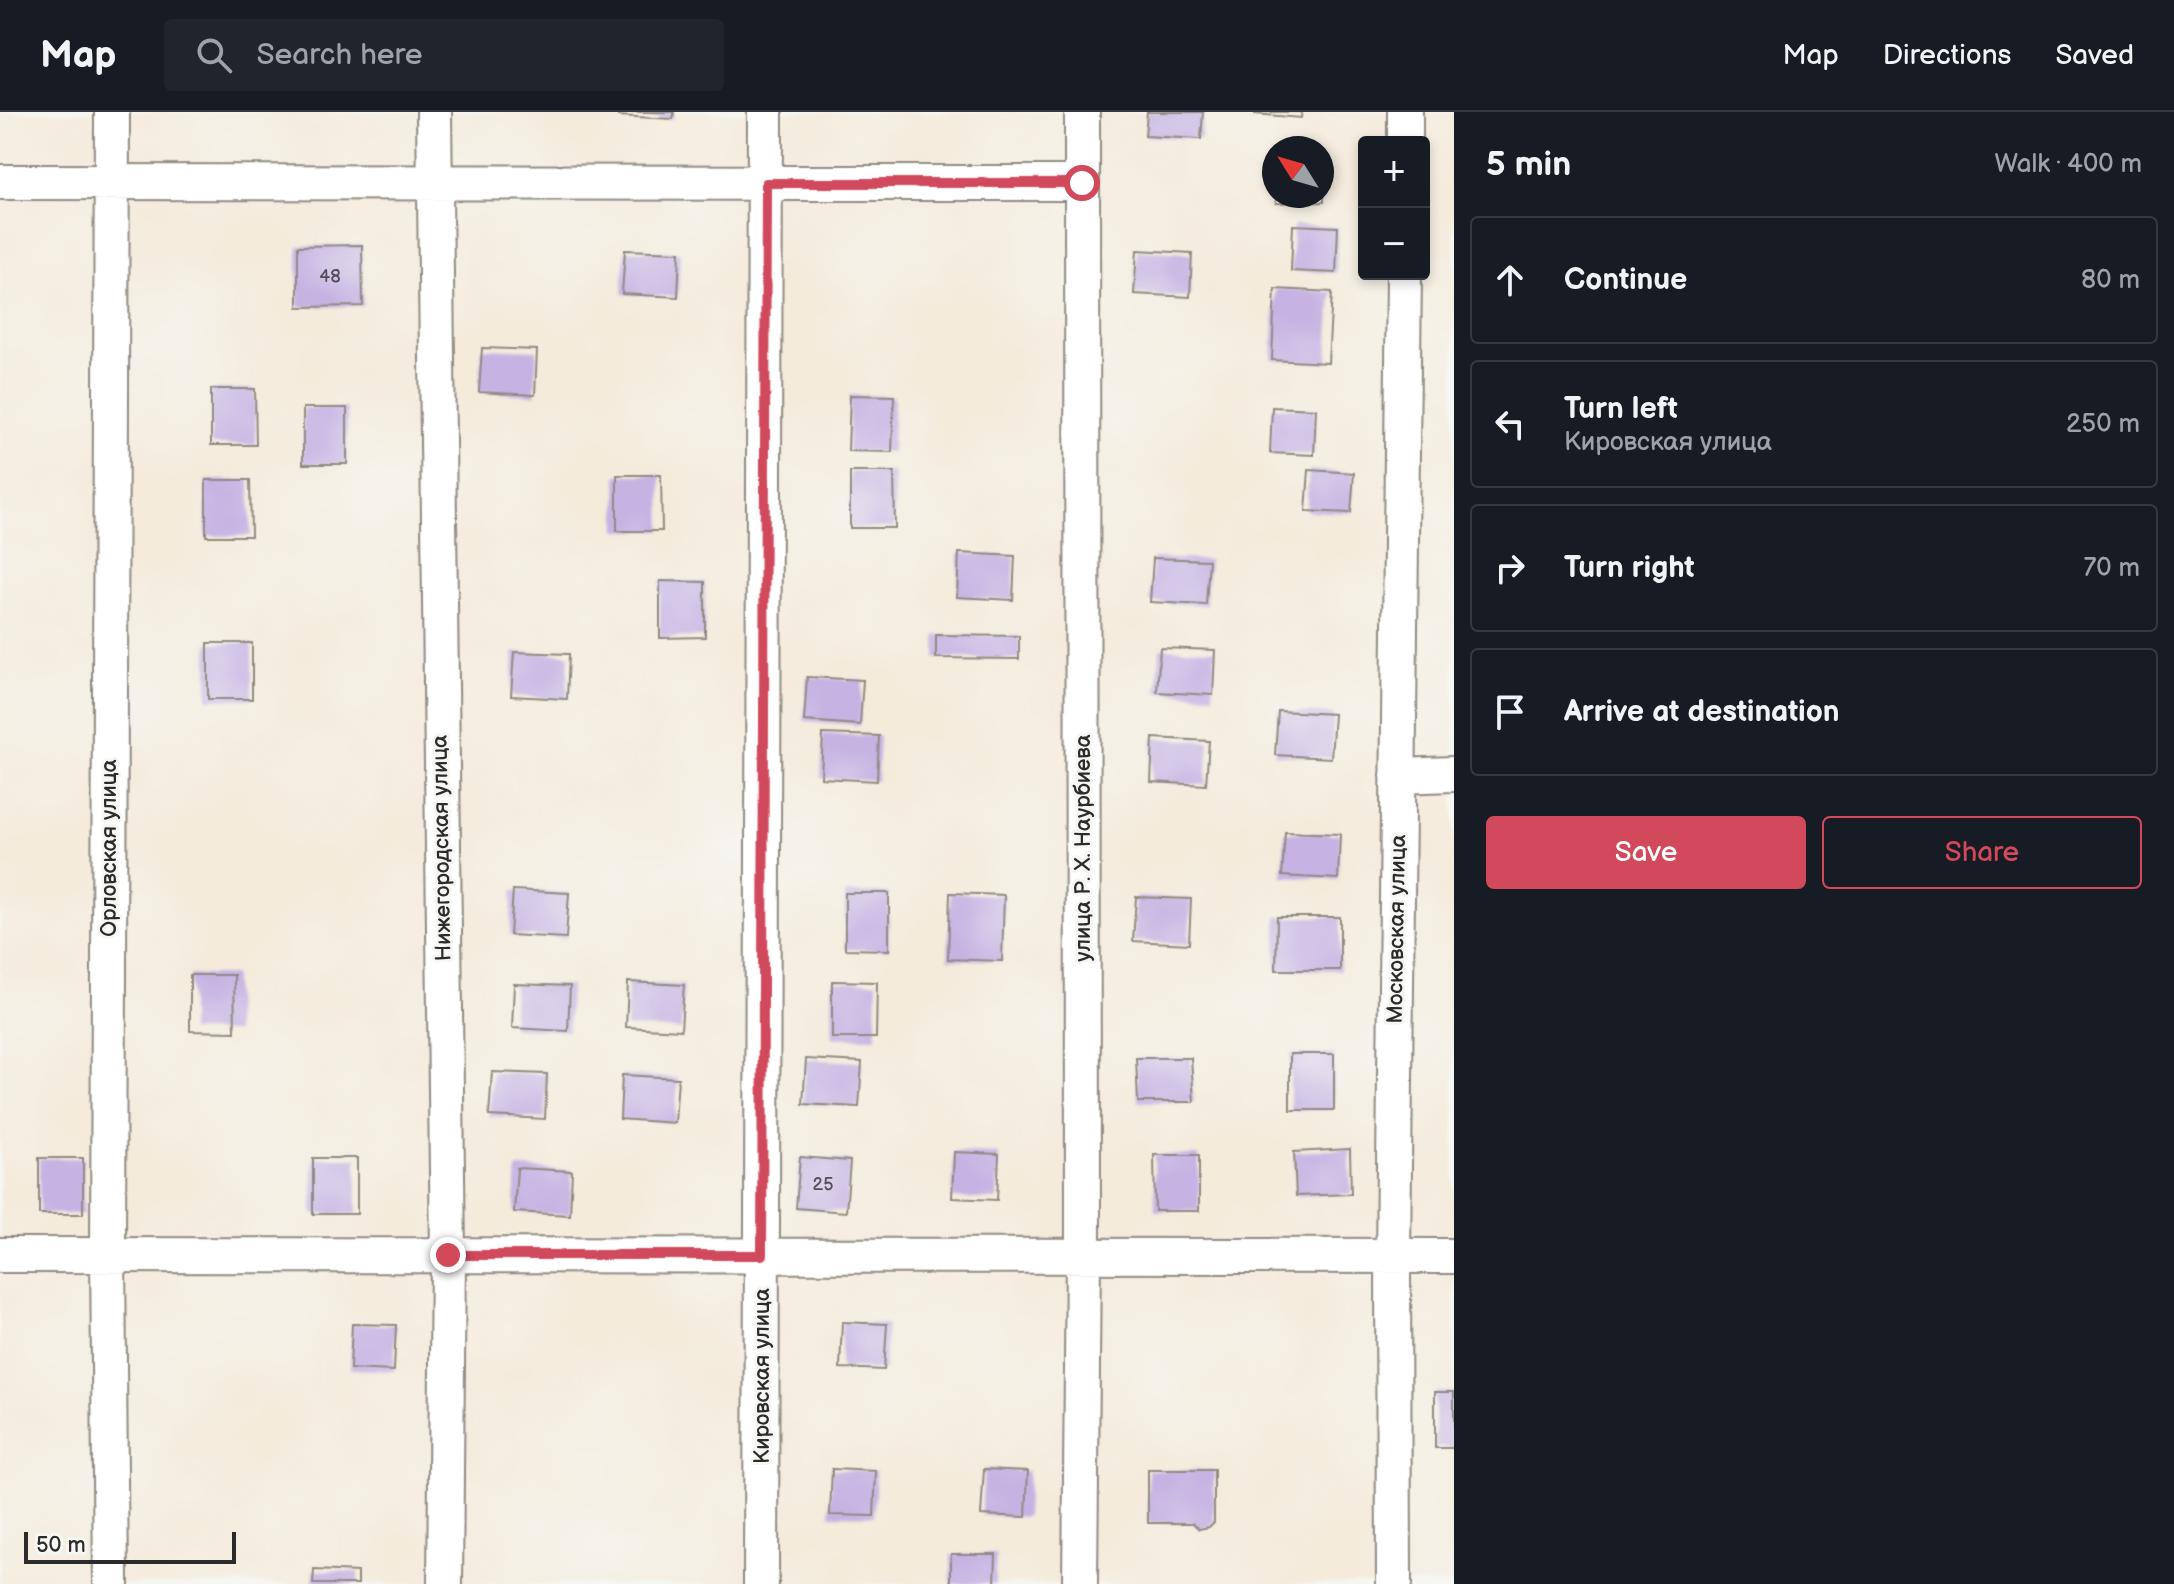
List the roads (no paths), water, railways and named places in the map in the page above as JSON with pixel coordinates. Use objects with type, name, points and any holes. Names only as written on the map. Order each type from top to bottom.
[{"type":"street","name":"Орловская улица","points":[[111,1584],[108,1255],[112,112]]},
{"type":"street","name":"Нижегородская улица","points":[[434,112],[448,1255],[445,1584]]},
{"type":"street","name":"Кировская улица","points":[[761,1584],[765,112]]},
{"type":"street","name":"улица Р. Х. Наурбиева","points":[[1080,1584],[1083,1255],[1082,112]]},
{"type":"street","points":[[1405,112],[1405,136]]},
{"type":"street","points":[[0,182],[1082,183]]},
{"type":"street","name":"Московская улица","points":[[1394,1584],[1393,1256],[1404,280]]},
{"type":"street","points":[[1398,776],[1454,774]]},
{"type":"street","points":[[0,1255],[1454,1256]]}]
